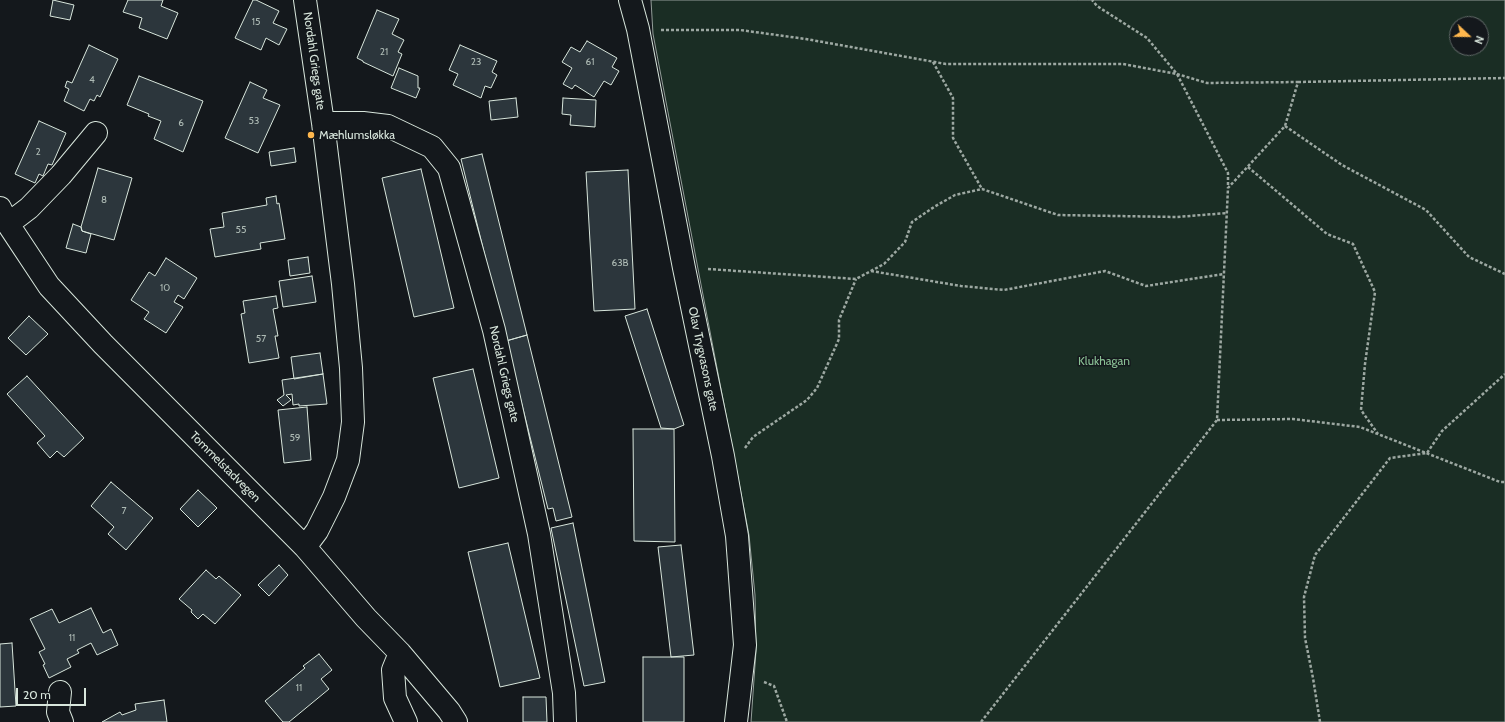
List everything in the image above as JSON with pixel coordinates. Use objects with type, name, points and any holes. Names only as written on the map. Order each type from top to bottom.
[{"type":"street","name":"Nordahl Griegs gate","points":[[305,0],[323,123],[351,368],[353,422],[348,460],[334,497],[317,531],[305,547]]},
{"type":"street","name":"Olav Trygvasons gate","points":[[630,0],[638,29],[684,268],[723,456],[737,536],[745,645],[736,722]]},
{"type":"street","name":"Nordahl Griegs gate","points":[[323,123],[363,123],[388,126],[432,147],[449,168],[494,330],[539,534],[564,693],[565,722]]},
{"type":"street","points":[[4,216],[29,208],[61,175],[96,133]]},
{"type":"street","name":"Tommelstadvegen","points":[[4,216],[49,286],[103,344],[305,547],[366,618],[400,653],[449,711],[456,722]]},
{"type":"street","points":[[400,653],[393,670],[395,698],[406,722]]},
{"type":"street","points":[[60,692],[58,712],[62,722]]},
{"type":"path","points":[[981,722],[1217,420],[1228,173],[1177,74],[1147,38],[1097,6],[1092,0]]},
{"type":"path","points":[[638,29],[740,30],[806,39],[946,64],[1123,64],[1177,74],[1207,82],[1298,82],[1505,78]]},
{"type":"path","points":[[932,61],[953,98],[953,138],[982,189]]},
{"type":"path","points":[[1228,188],[1286,126],[1298,82]]},
{"type":"path","points":[[1286,126],[1342,165],[1426,210],[1469,257],[1505,274]]},
{"type":"path","points":[[1248,167],[1327,234],[1353,244],[1375,292],[1365,364],[1361,410],[1378,434]]},
{"type":"path","points":[[684,268],[856,279],[884,264],[905,242],[912,222],[955,195],[982,189],[1058,215],[1177,217],[1227,213]]},
{"type":"path","points":[[870,271],[961,286],[1004,290],[1105,271],[1146,286],[1224,274]]},
{"type":"path","points":[[723,456],[740,456],[753,437],[807,400],[817,388],[839,339],[839,320],[856,279]]},
{"type":"path","points":[[1320,722],[1305,638],[1304,624],[1304,597],[1315,555],[1390,458],[1427,453],[1442,431],[1505,374]]},
{"type":"path","points":[[1217,420],[1293,419],[1360,427],[1500,482],[1505,482]]},
{"type":"path","points":[[741,680],[761,680],[774,686],[787,722]]},
{"type":"green space","name":"Klukhagan","points":[[651,0],[1505,0],[1505,722],[751,722],[756,651],[755,595],[749,535],[653,34]]},
{"type":"building","points":[[53,0],[74,5],[70,20],[50,16]]},
{"type":"building","points":[[128,0],[163,0],[161,6],[178,13],[167,39],[139,28],[142,18],[123,12]]},
{"type":"building","points":[[253,0],[279,11],[273,23],[287,29],[279,45],[266,38],[261,50],[235,38]]},
{"type":"building","points":[[377,10],[399,19],[392,34],[404,40],[398,52],[402,54],[393,76],[357,58]]},
{"type":"building","points":[[587,41],[617,58],[612,67],[619,71],[611,85],[604,81],[594,97],[575,85],[572,89],[563,84],[572,68],[562,62],[571,47],[580,52]]},
{"type":"building","points":[[89,45],[118,59],[100,97],[97,95],[94,101],[90,99],[84,111],[64,101],[69,89],[65,87],[67,81],[72,83]]},
{"type":"building","points":[[460,45],[497,61],[492,72],[497,75],[491,88],[485,86],[481,98],[453,85],[458,74],[449,70]]},
{"type":"building","points":[[399,68],[418,76],[418,88],[420,88],[416,98],[391,88]]},
{"type":"building","points":[[139,76],[203,101],[183,152],[154,139],[161,121],[148,116],[149,114],[127,105]]},
{"type":"building","points":[[250,82],[267,90],[263,98],[280,105],[258,153],[225,138]]},
{"type":"building","points":[[516,98],[518,117],[491,120],[489,101]]},
{"type":"building","points":[[563,98],[596,100],[595,127],[570,125],[571,115],[562,114]]},
{"type":"building","points":[[39,121],[66,133],[52,165],[48,164],[43,176],[39,174],[35,183],[15,174]]},
{"type":"building","points":[[294,148],[296,162],[271,166],[269,152]]},
{"type":"building","points":[[482,154],[527,335],[506,341],[461,159]]},
{"type":"building","points":[[98,168],[132,178],[114,240],[82,231],[81,227]]},
{"type":"building","points":[[421,169],[454,308],[414,317],[382,178]]},
{"type":"building","points":[[628,170],[635,309],[594,311],[586,172]]},
{"type":"building","points":[[276,196],[277,204],[279,203],[285,239],[260,243],[261,249],[215,257],[210,229],[224,227],[222,213],[267,205],[266,198]]},
{"type":"building","points":[[73,224],[81,227],[82,231],[91,234],[86,253],[66,248]]},
{"type":"building","points":[[308,257],[310,273],[290,276],[288,260]]},
{"type":"building","points":[[166,258],[197,278],[184,299],[178,295],[174,302],[183,307],[166,333],[144,319],[149,312],[131,300],[149,272],[155,276]]},
{"type":"building","points":[[312,276],[316,302],[283,307],[279,281]]},
{"type":"building","points":[[276,296],[278,308],[273,309],[278,336],[275,336],[279,358],[249,363],[241,314],[245,313],[243,301]]},
{"type":"building","points":[[647,309],[684,425],[674,429],[661,428],[625,316]]},
{"type":"building","points":[[29,316],[48,334],[26,355],[8,338]]},
{"type":"building","points":[[527,335],[572,517],[556,521],[553,508],[548,509],[506,341]]},
{"type":"building","points":[[320,353],[323,374],[294,379],[291,357]]},
{"type":"building","points":[[473,369],[499,478],[459,488],[433,378]]},
{"type":"building","points":[[323,374],[327,404],[293,405],[292,394],[286,395],[291,400],[283,406],[277,400],[284,395],[282,380]]},
{"type":"building","points":[[27,376],[84,438],[64,457],[57,451],[50,458],[37,443],[45,436],[7,394]]},
{"type":"building","points":[[307,407],[311,460],[284,463],[278,410]]},
{"type":"building","points":[[633,429],[674,429],[675,542],[634,541]]},
{"type":"building","points":[[111,482],[153,518],[126,550],[108,534],[114,527],[91,506]]},
{"type":"building","points":[[198,490],[217,508],[198,527],[180,509]]},
{"type":"building","points":[[573,523],[605,682],[584,686],[551,528]]},
{"type":"building","points":[[508,543],[540,678],[500,687],[468,552]]},
{"type":"building","points":[[681,545],[694,655],[671,657],[658,547]]},
{"type":"building","points":[[279,565],[288,575],[269,596],[258,585]]},
{"type":"building","points":[[206,570],[216,579],[219,576],[241,595],[215,624],[203,614],[198,619],[191,612],[192,610],[179,599]]},
{"type":"building","points":[[91,608],[103,633],[111,629],[118,645],[97,655],[91,643],[77,650],[79,653],[67,659],[71,667],[49,678],[43,665],[45,664],[39,652],[45,649],[30,619],[52,609],[59,623]]},
{"type":"building","points":[[12,643],[16,706],[0,707],[0,644]]},
{"type":"building","points":[[319,654],[332,670],[321,679],[329,689],[289,722],[283,722],[265,701],[305,668],[303,666]]},
{"type":"building","points":[[643,657],[684,657],[684,722],[643,722]]},
{"type":"building","points":[[523,697],[546,697],[547,722],[523,722]]},
{"type":"building","points":[[164,700],[167,722],[102,722],[120,712],[122,715],[136,710],[135,704]]},
{"type":"place","name":"Mæhlumsløkka","points":[[311,135]]}]
